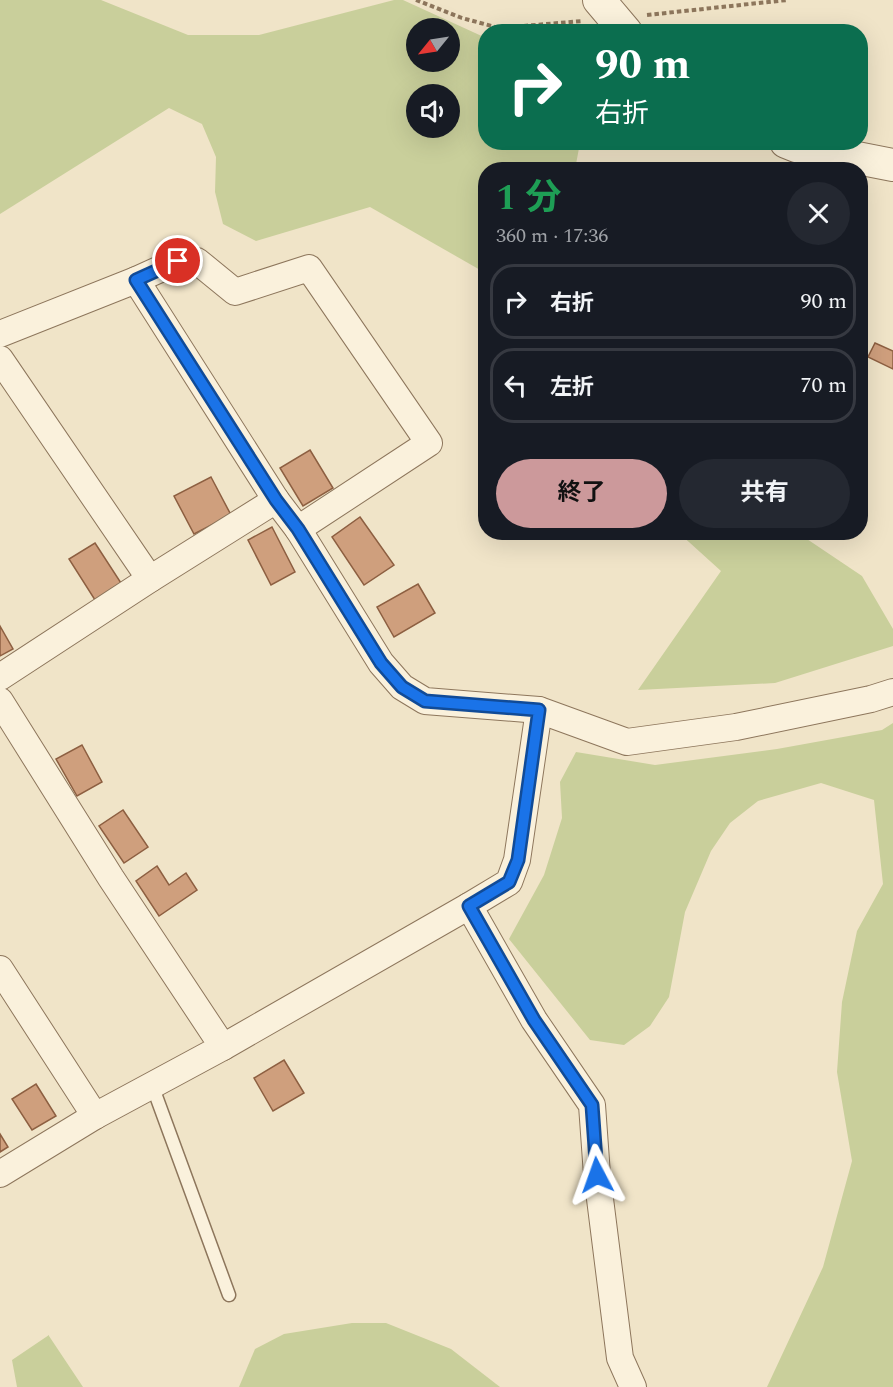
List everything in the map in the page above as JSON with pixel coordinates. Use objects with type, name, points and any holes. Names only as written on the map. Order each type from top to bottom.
[{"type":"street","points":[[816,150],[893,165]]},
{"type":"street","points":[[0,334],[178,261],[197,261],[235,292],[309,268],[429,443],[298,529]]},
{"type":"street","points":[[136,280],[276,500],[298,529],[381,663],[402,687],[425,701],[539,710],[627,742],[736,727],[871,699],[893,692]]},
{"type":"street","points":[[0,359],[150,579]]},
{"type":"street","points":[[0,677],[276,500]]},
{"type":"street","points":[[0,701],[111,878],[223,1047]]},
{"type":"street","points":[[0,1174],[95,1116],[223,1047],[509,882],[518,860],[539,710]]},
{"type":"street","points":[[469,906],[534,1020],[592,1105],[597,1175],[620,1358],[633,1387]]},
{"type":"street","points":[[0,969],[95,1116]]},
{"type":"lane","points":[[152,1084],[229,1295]]},
{"type":"path","points":[[416,0],[484,24]]},
{"type":"path","points":[[541,24],[787,0]]},
{"type":"green space","points":[[0,0],[101,0],[188,35],[259,35],[394,0],[403,0],[442,18],[406,18],[406,72],[460,72],[460,26],[478,34],[478,150],[579,150],[576,162],[478,162],[478,269],[370,207],[256,241],[223,224],[215,192],[216,157],[202,124],[169,108],[0,214]]},
{"type":"green space","points":[[687,540],[808,540],[862,576],[893,629],[893,646],[775,683],[638,690],[721,571]]},
{"type":"green space","points":[[893,723],[893,1387],[767,1387],[823,1267],[852,1161],[837,1072],[842,1002],[857,931],[883,884],[874,800],[821,783],[758,801],[730,823],[711,851],[685,912],[669,997],[650,1026],[624,1045],[590,1040],[509,939],[544,875],[562,818],[560,782],[576,752],[655,765],[777,749],[882,730]]},
{"type":"green space","points":[[352,1323],[386,1323],[451,1349],[500,1387],[239,1387],[255,1349],[284,1334]]},
{"type":"green space","points":[[49,1335],[83,1387],[17,1387],[12,1360]]},
{"type":"building","points":[[875,343],[893,351],[893,369],[868,357]]},
{"type":"building","points":[[310,450],[333,488],[303,506],[280,468]]},
{"type":"building","points":[[211,477],[231,515],[194,534],[174,496]]},
{"type":"building","points":[[360,517],[394,565],[364,585],[332,537]]},
{"type":"building","points":[[272,527],[295,572],[271,585],[248,540]]},
{"type":"building","points":[[95,543],[121,583],[95,600],[69,559]]},
{"type":"building","points":[[418,584],[435,613],[394,637],[377,607]]},
{"type":"building","points":[[0,626],[13,649],[0,656]]},
{"type":"building","points":[[82,745],[102,782],[77,796],[56,759]]},
{"type":"building","points":[[123,810],[148,847],[124,863],[99,826]]},
{"type":"building","points":[[157,866],[169,885],[186,873],[197,890],[159,916],[136,881]]},
{"type":"building","points":[[284,1060],[304,1093],[273,1111],[254,1078]]},
{"type":"building","points":[[36,1084],[56,1116],[32,1130],[12,1099]]},
{"type":"building","points":[[0,1134],[8,1147],[0,1152]]},
{"type":"route","points":[[178,261],[136,280],[276,500],[298,529],[381,663],[402,687],[425,701],[539,710],[518,860],[509,882],[469,906],[534,1020],[592,1105],[597,1175]]}]
